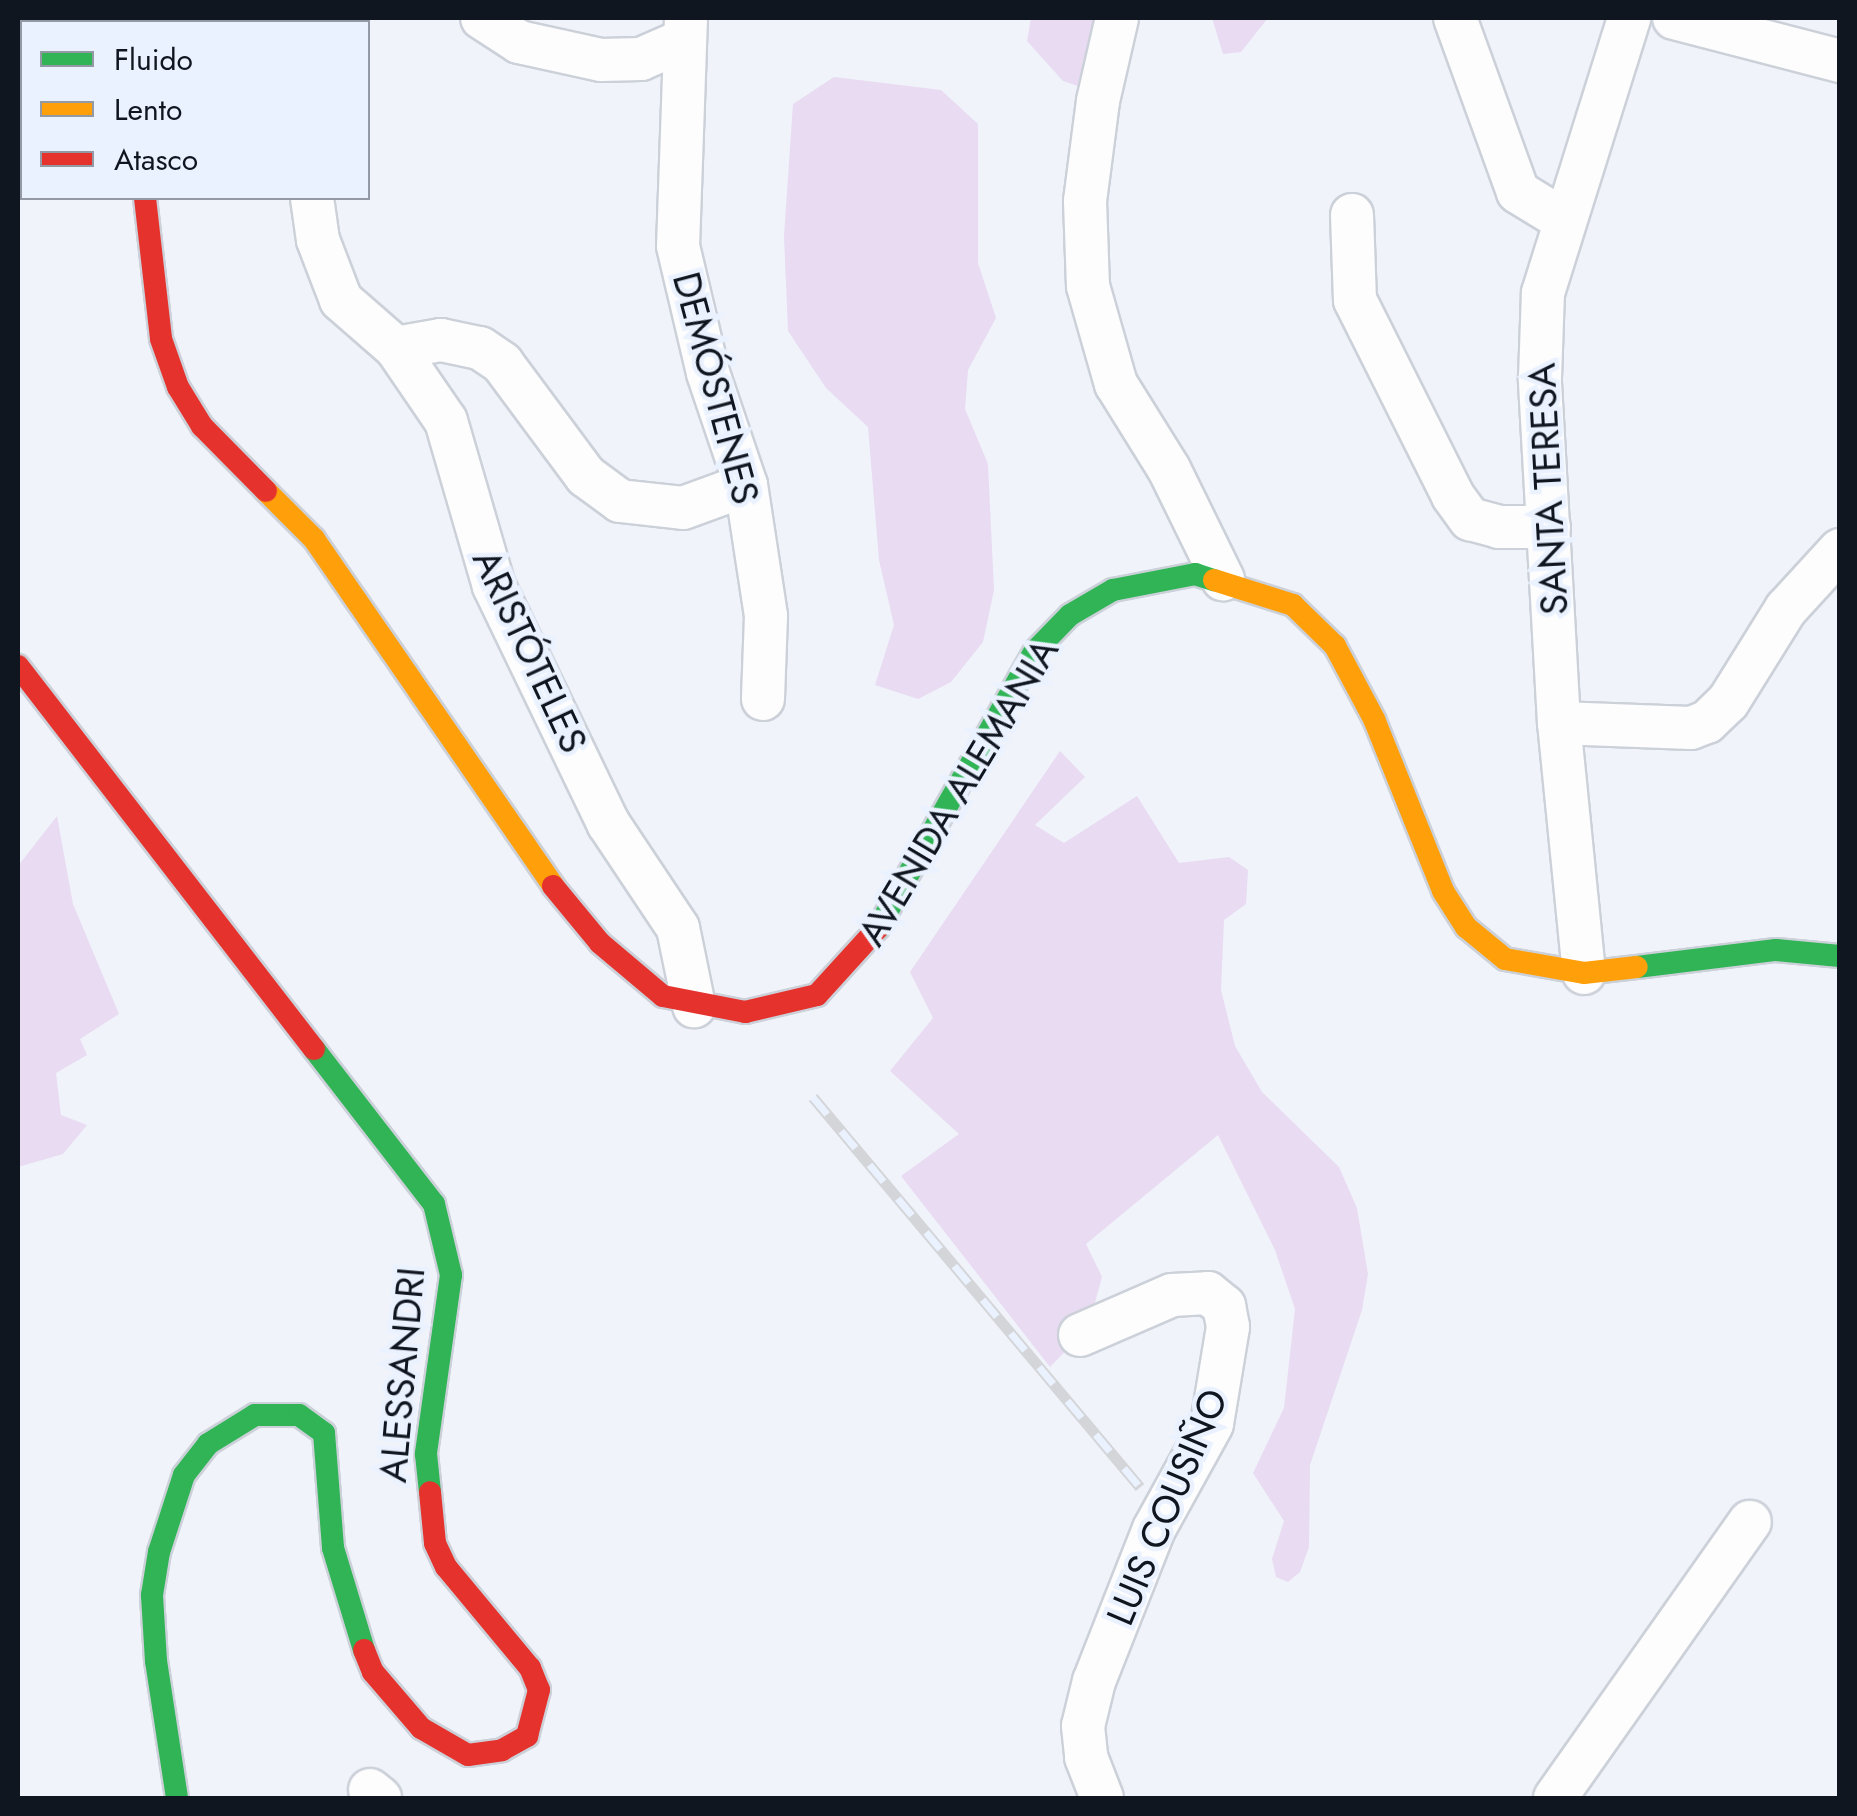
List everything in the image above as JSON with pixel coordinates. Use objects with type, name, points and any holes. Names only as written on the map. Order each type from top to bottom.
[{"type":"street","points":[[482,18],[519,42],[601,60],[640,59],[684,30]]},
{"type":"street","points":[[1118,18],[1085,201],[1088,286],[1116,384],[1169,469],[1223,579]]},
{"type":"street","points":[[1455,18],[1518,192],[1562,219]]},
{"type":"street","name":"SANTA TERESA","points":[[1584,973],[1558,723],[1542,327],[1562,219],[1629,18]]},
{"type":"street","points":[[1674,18],[1840,61]]},
{"type":"street","name":"DEMÓSTENES","points":[[684,30],[678,246],[708,373],[746,484],[766,616],[763,699]]},
{"type":"street","name":"AVENIDA ALEMANIA","points":[[145,200],[161,338],[178,387],[202,426],[314,539],[532,860],[600,943],[642,983],[694,1006],[766,1011],[831,984],[874,934],[1034,652],[1070,615],[1113,590],[1195,574],[1223,579],[1293,605],[1335,646],[1374,719],[1443,890],[1466,927],[1505,958],[1584,973],[1776,950],[1840,956]]},
{"type":"street","name":"ARISTÓTELES","points":[[312,200],[318,240],[342,300],[396,348],[446,420],[482,557],[608,824],[683,938],[694,1006]]},
{"type":"street","points":[[1352,215],[1355,300],[1453,496],[1470,519],[1499,527],[1550,527]]},
{"type":"street","points":[[396,348],[441,340],[480,348],[502,363],[586,476],[620,501],[684,508],[746,484]]},
{"type":"street","points":[[1558,723],[1690,728],[1707,722],[1728,702],[1786,609],[1840,550]]},
{"type":"street","name":"ALESSANDRI","points":[[18,666],[434,1204],[451,1275],[426,1454],[435,1543],[446,1568],[530,1668],[539,1690],[527,1736],[502,1750],[468,1754],[421,1728],[373,1672],[349,1612],[333,1548],[324,1433],[299,1416],[255,1415],[208,1444],[184,1476],[158,1552],[152,1595],[156,1661],[178,1798]]},
{"type":"street","name":"LUIS COUSIÑO","points":[[1080,1335],[1172,1295],[1208,1293],[1224,1306],[1228,1326],[1212,1424],[1154,1529],[1094,1681],[1084,1742],[1102,1798]]},
{"type":"street","points":[[1556,1798],[1750,1522]]},
{"type":"shaded area","points":[[1031,18],[1100,18],[1093,91],[1063,81],[1027,41]]},
{"type":"shaded area","points":[[1212,18],[1268,18],[1241,52],[1223,54]]},
{"type":"shaded area","points":[[834,77],[941,90],[978,124],[978,263],[996,318],[968,370],[965,409],[988,464],[994,590],[983,642],[951,682],[918,699],[875,685],[894,625],[879,560],[868,427],[826,388],[788,331],[784,236],[793,104]]},
{"type":"shaded area","points":[[1060,751],[1085,777],[1035,825],[1064,843],[1137,796],[1179,863],[1229,857],[1248,870],[1246,904],[1224,920],[1221,990],[1235,1046],[1262,1092],[1339,1167],[1357,1208],[1368,1274],[1362,1310],[1310,1465],[1309,1547],[1300,1572],[1288,1582],[1276,1577],[1272,1559],[1284,1521],[1253,1473],[1284,1408],[1295,1309],[1275,1250],[1218,1135],[1086,1244],[1102,1277],[1088,1328],[1050,1367],[901,1176],[959,1134],[890,1071],[933,1018],[910,972]]},
{"type":"shaded area","points":[[57,816],[73,904],[119,1014],[80,1039],[87,1055],[56,1073],[61,1115],[87,1125],[63,1154],[18,1167],[18,866]]},
{"type":"railway","points":[[813,1097],[1140,1487]]},
{"type":"traffic: fast","points":[[878,928],[1035,651],[1070,615],[1113,590],[1195,574],[1214,580]]},
{"type":"traffic: fast","points":[[1637,967],[1776,950],[1840,956]]},
{"type":"traffic: fast","points":[[314,1049],[434,1204],[451,1275],[426,1454],[430,1492]]},
{"type":"traffic: fast","points":[[177,1798],[156,1661],[152,1595],[159,1552],[184,1475],[208,1444],[255,1415],[299,1415],[324,1433],[333,1548],[364,1650]]},
{"type":"traffic: slow","points":[[266,491],[314,539],[553,886]]},
{"type":"traffic: slow","points":[[1214,580],[1293,605],[1335,646],[1374,719],[1443,891],[1466,927],[1505,959],[1584,973],[1637,967]]},
{"type":"traffic: jam","points":[[145,200],[161,339],[178,387],[202,426],[266,491]]},
{"type":"traffic: jam","points":[[18,666],[314,1049]]},
{"type":"traffic: jam","points":[[553,886],[600,943],[663,996],[745,1012],[817,995],[878,928]]},
{"type":"traffic: jam","points":[[364,1650],[373,1672],[421,1728],[468,1755],[502,1750],[527,1736],[539,1690],[530,1668],[446,1567],[435,1543],[430,1492]]}]
